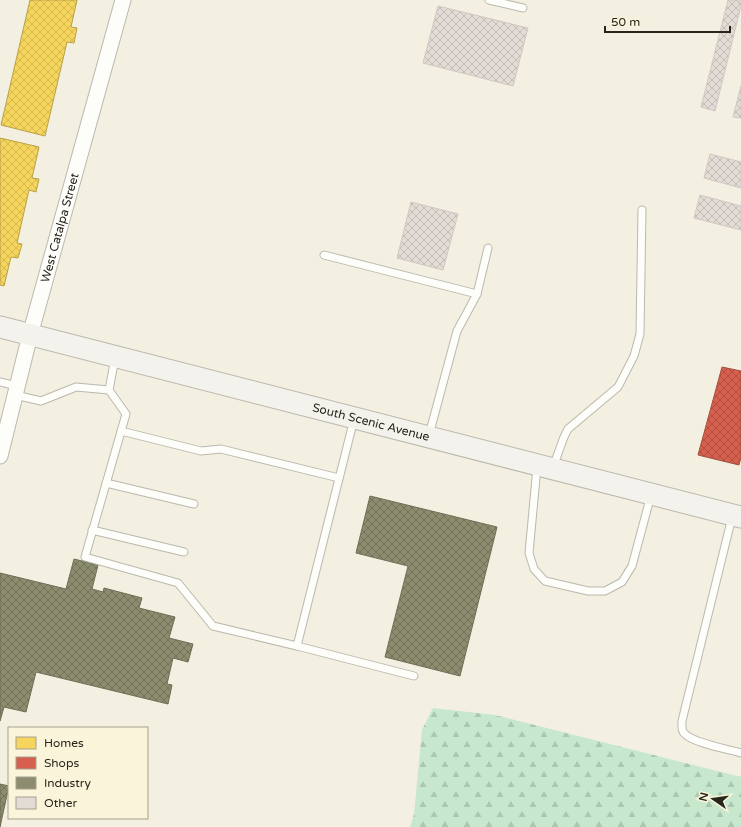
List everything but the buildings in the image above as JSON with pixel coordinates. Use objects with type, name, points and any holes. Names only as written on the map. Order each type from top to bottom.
[{"type":"main road","name":"South Scenic Avenue","points":[[0,327],[428,438],[737,516]]},
{"type":"street","name":"West Catalpa Street","points":[[0,456],[30,335],[123,0]]},
{"type":"lane","points":[[489,0],[523,8]]},
{"type":"lane","points":[[642,210],[640,334],[634,356],[618,386],[568,429],[545,467],[528,553],[534,569],[545,581],[588,591],[605,591],[622,582],[632,566],[651,494]]},
{"type":"lane","points":[[428,438],[457,331],[477,294],[488,248]]},
{"type":"lane","points":[[324,255],[477,294]]},
{"type":"lane","points":[[116,357],[109,390],[126,414],[85,557],[178,583],[213,626],[414,676]]},
{"type":"lane","points":[[0,382],[41,401],[76,387],[109,390]]},
{"type":"lane","points":[[297,646],[354,419]]},
{"type":"lane","points":[[121,432],[201,451],[221,450],[339,478]]},
{"type":"lane","points":[[106,483],[194,504]]},
{"type":"lane","points":[[737,516],[682,721],[682,728],[684,733],[697,741],[741,753]]},
{"type":"lane","points":[[92,530],[184,552]]},
{"type":"green space","points":[[433,708],[495,715],[741,777],[741,827],[410,827],[414,814],[422,730]]}]
